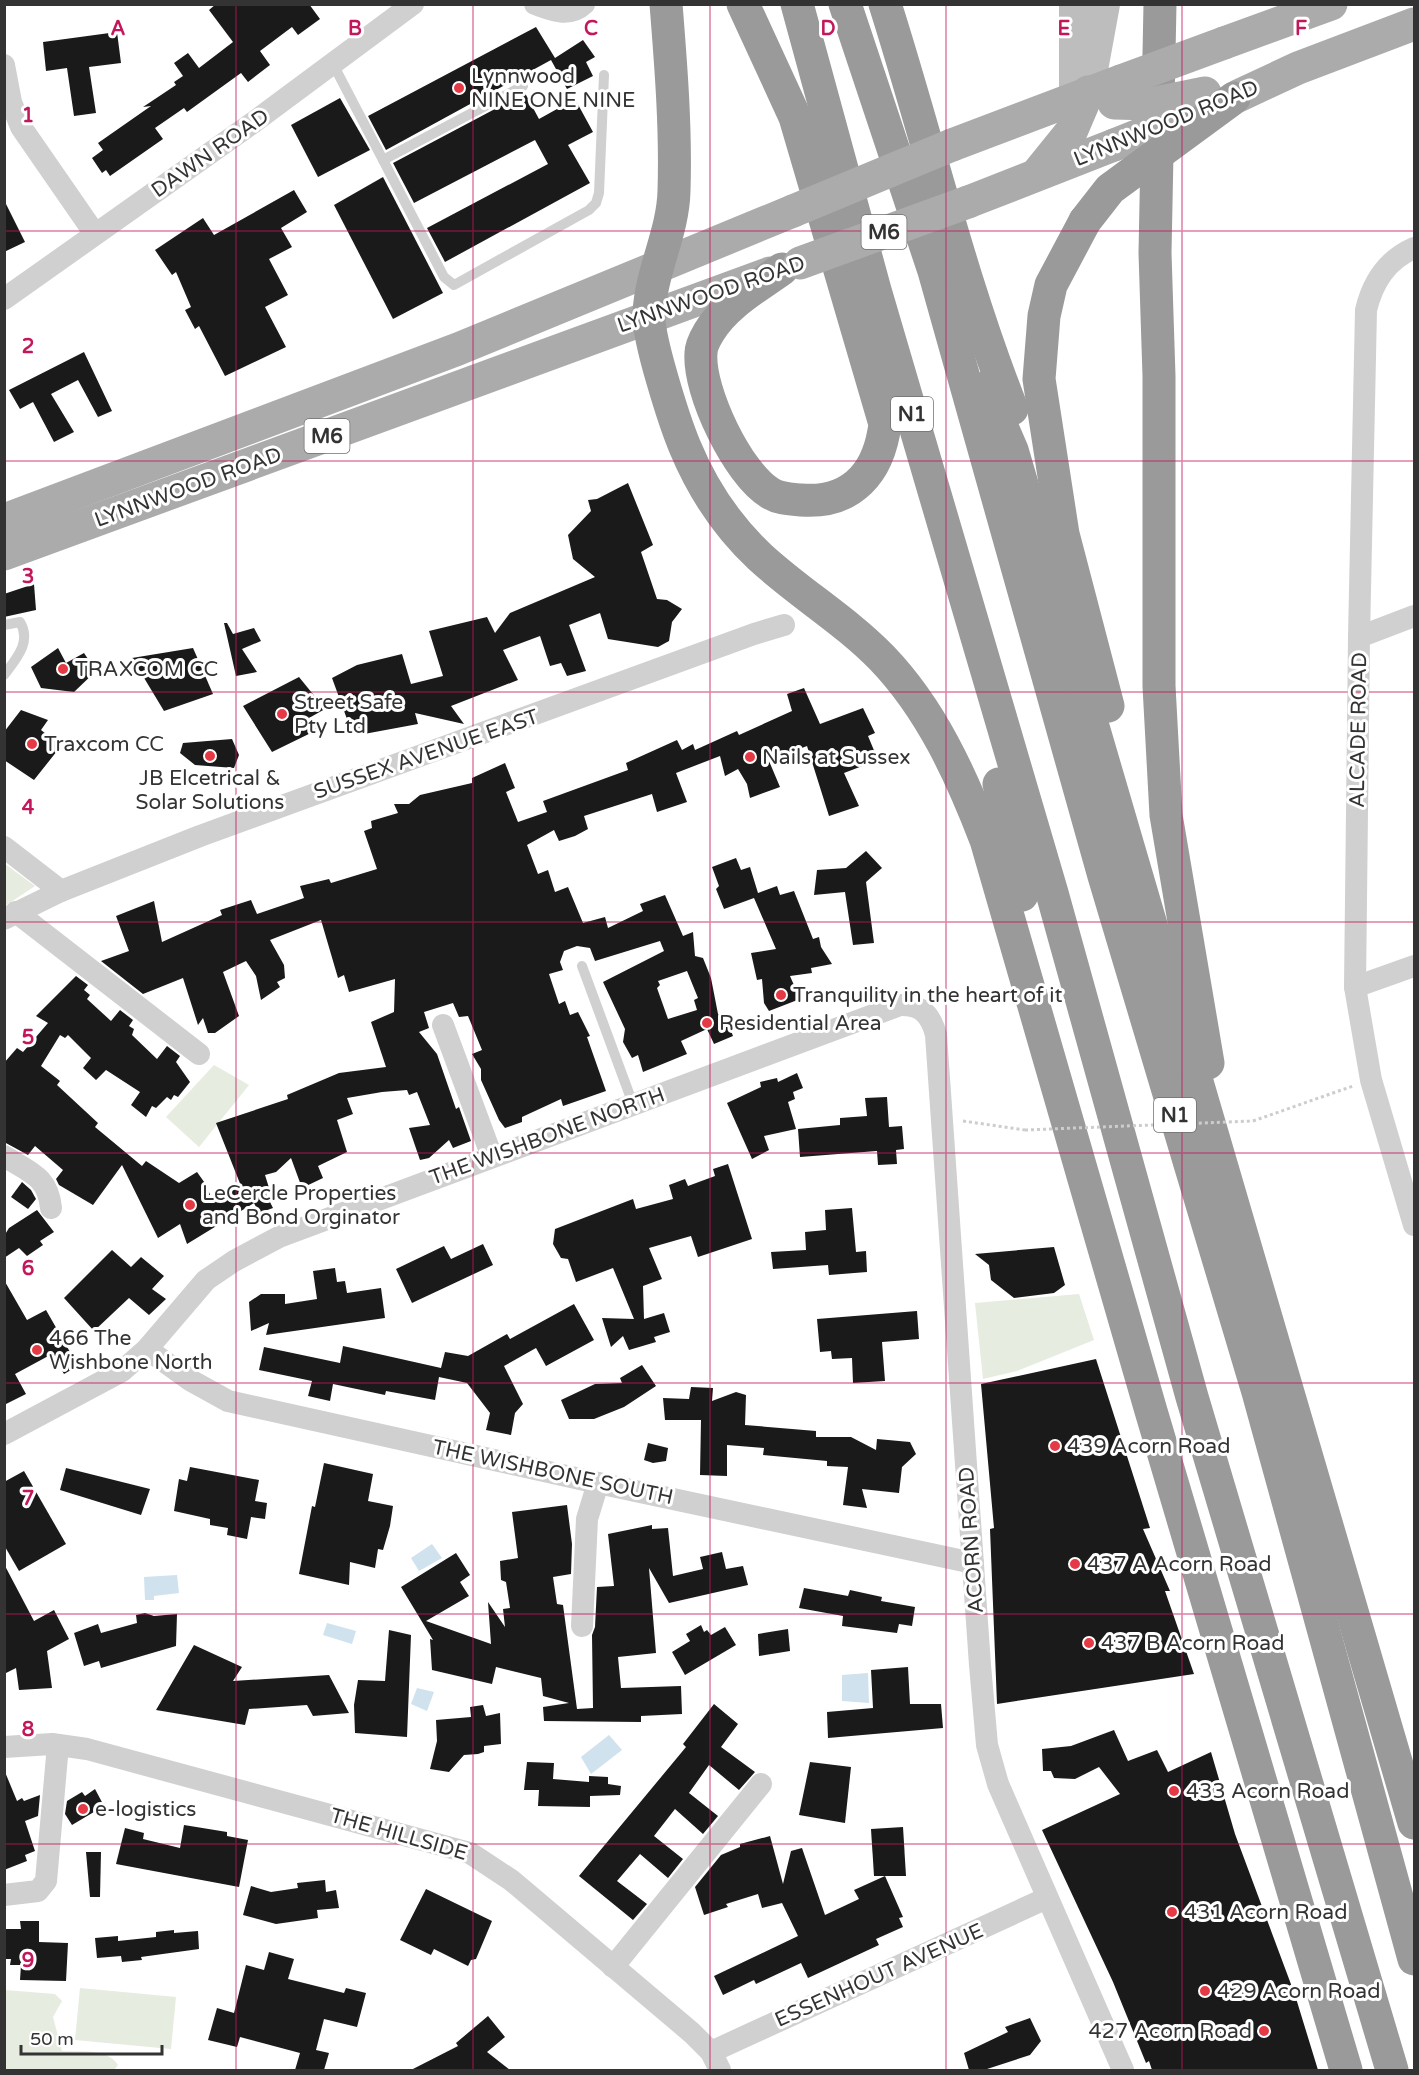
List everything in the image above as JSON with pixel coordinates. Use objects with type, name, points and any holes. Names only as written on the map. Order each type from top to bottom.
[{"type":"highway","points":[[666,4],[674,192],[669,224],[656,268],[648,315],[662,374],[684,445],[714,503],[759,556],[882,659],[927,716],[963,782],[986,840],[1078,1161],[1346,2070]]},
{"type":"highway","points":[[743,4],[795,117],[885,424],[883,445],[876,462],[861,481],[849,490],[821,502],[772,495],[759,485],[738,456],[712,406],[705,381],[701,352],[708,333],[726,313],[791,266]]},
{"type":"highway","name":"N1","points":[[797,4],[875,290],[1052,893],[1192,1397],[1392,2070]]},
{"type":"highway","name":"N1","points":[[845,4],[934,271],[1104,876],[1258,1392],[1414,1959]]},
{"type":"highway","points":[[885,4],[919,112],[957,250],[1003,386],[1063,534]]},
{"type":"highway","points":[[1160,4],[1155,253],[1159,388],[1159,686],[1166,814],[1209,1065],[1288,1385]]},
{"type":"highway","points":[[1188,1059],[1114,726],[1063,534],[1039,379],[1044,316],[1051,285],[1085,221],[1110,189],[1238,93]]},
{"type":"highway","points":[[934,271],[1011,450],[1188,1059],[1288,1385],[1414,1822]]},
{"type":"highway","points":[[948,539],[1078,1161]]},
{"type":"main road","points":[[1076,4],[1096,95]]},
{"type":"main road","points":[[1036,175],[1071,132],[1096,95],[1104,4]]},
{"type":"main road","name":"LYNNWOOD ROAD","points":[[4,520],[458,349],[952,146],[1096,95],[1234,39],[1331,4]]},
{"type":"main road","name":"LYNNWOOD ROAD","points":[[4,554],[130,510],[648,315],[968,202],[1414,24]]},
{"type":"main road","points":[[1096,95],[1151,104],[1238,93]]},
{"type":"street","name":"DAWN ROAD","points":[[4,299],[333,64],[413,4]]},
{"type":"street","points":[[535,4],[563,13],[570,13],[584,4]]},
{"type":"street","points":[[4,65],[11,102],[21,127],[95,234]]},
{"type":"street","name":"ALCADE ROAD","points":[[1414,248],[1399,255],[1389,264],[1374,287],[1366,310],[1355,987],[1371,1080],[1414,1225]]},
{"type":"street","points":[[1359,637],[1414,616]]},
{"type":"street","name":"SUSSEX AVENUE EAST","points":[[10,915],[61,891],[343,782],[784,625]]},
{"type":"street","points":[[4,847],[61,891]]},
{"type":"street","points":[[10,915],[199,1054]]},
{"type":"street","points":[[1355,987],[1414,966]]},
{"type":"street","name":"THE WISHBONE NORTH","points":[[4,1434],[122,1371],[147,1348],[195,1292],[234,1261],[308,1225],[900,1005]]},
{"type":"street","name":"ACORN ROAD","points":[[900,1005],[917,1007],[924,1011],[933,1023],[989,1757],[1007,1808],[1123,2070]]},
{"type":"street","points":[[444,1025],[492,1157]]},
{"type":"street","points":[[4,1156],[45,1184],[50,1191],[51,1208]]},
{"type":"street","name":"THE WISHBONE SOUTH","points":[[147,1348],[196,1384],[228,1401],[973,1563]]},
{"type":"street","points":[[582,1626],[587,1519],[598,1483]]},
{"type":"street","points":[[4,1895],[38,1892],[46,1881],[58,1745]]},
{"type":"street","name":"THE HILLSIDE","points":[[4,1747],[58,1745],[130,1760],[470,1853],[511,1880],[613,1967],[715,2061]]},
{"type":"street","points":[[613,1967],[761,1784]]},
{"type":"street","name":"ESSENHOUT AVENUE","points":[[715,2061],[1047,1898]]},
{"type":"lane","points":[[1234,39],[1317,4]]},
{"type":"lane","points":[[333,64],[444,277],[451,284],[456,284],[589,210],[596,203],[599,193],[604,75]]},
{"type":"lane","points":[[383,160],[523,87]]},
{"type":"lane","points":[[4,625],[20,622],[25,638],[21,650],[4,675]]},
{"type":"lane","points":[[582,966],[633,1104]]},
{"type":"path","points":[[940,1118],[1025,1130],[1253,1121],[1371,1080]]},
{"type":"shaded area","points":[[5,864],[35,886],[5,906]]},
{"type":"shaded area","points":[[214,1065],[249,1085],[199,1147],[166,1117]]},
{"type":"shaded area","points":[[1079,1294],[1094,1340],[1017,1371],[983,1379],[975,1303]]},
{"type":"shaded area","points":[[80,1988],[176,1997],[171,2049],[75,2040]]},
{"type":"shaded area","points":[[5,1990],[55,1994],[62,2001],[53,2017],[62,2051],[100,2053],[118,2065],[114,2070],[5,2070]]},
{"type":"water","points":[[432,1544],[442,1558],[419,1571],[411,1558]]},
{"type":"water","points":[[177,1575],[179,1593],[154,1596],[154,1600],[145,1600],[144,1577]]},
{"type":"water","points":[[327,1623],[356,1631],[352,1644],[323,1635]]},
{"type":"water","points":[[868,1673],[869,1703],[842,1701],[842,1675]]},
{"type":"water","points":[[417,1688],[434,1692],[427,1711],[411,1704]]},
{"type":"water","points":[[609,1735],[622,1750],[591,1774],[581,1757]]},
{"type":"building","points":[[216,4],[309,4],[320,19],[298,35],[292,27],[260,51],[270,65],[248,82],[241,73],[187,112],[184,108],[155,128],[163,139],[110,176],[106,170],[102,173],[92,158],[103,150],[98,143],[151,106],[143,107],[176,85],[174,82],[183,76],[174,63],[188,53],[199,68],[233,42],[209,10]]},
{"type":"building","name":"Lynnwood NINE ONE NINE","points":[[536,27],[555,58],[583,40],[595,57],[586,62],[593,76],[567,89],[551,60],[386,150],[368,116]]},
{"type":"building","points":[[117,32],[121,63],[89,67],[96,113],[74,116],[67,68],[46,71],[43,42]]},
{"type":"building","points":[[525,93],[539,119],[575,99],[593,132],[568,145],[590,183],[445,262],[427,228],[548,164],[535,140],[414,203],[393,163]]},
{"type":"building","points":[[340,98],[370,150],[318,177],[291,125]]},
{"type":"building","points":[[383,177],[443,293],[393,319],[334,205]]},
{"type":"building","points":[[294,190],[307,212],[281,228],[292,247],[269,259],[288,295],[265,307],[286,347],[225,376],[199,326],[195,329],[185,310],[191,307],[176,272],[172,275],[155,250],[203,218],[214,235]]},
{"type":"building","points":[[4,200],[25,242],[4,252]]},
{"type":"building","points":[[84,352],[112,411],[98,417],[78,380],[51,394],[74,432],[54,442],[33,402],[20,409],[9,390]]},
{"type":"building","points":[[628,483],[653,545],[641,552],[657,599],[667,600],[682,609],[672,622],[669,641],[658,647],[608,639],[600,613],[569,625],[586,671],[567,676],[561,663],[550,666],[540,636],[503,650],[518,680],[451,706],[464,724],[415,713],[418,724],[364,734],[351,730],[332,678],[357,665],[402,654],[411,684],[443,676],[429,631],[487,617],[495,633],[510,613],[595,577],[573,559],[568,535],[591,511],[588,500],[597,499]]},
{"type":"building","points":[[34,584],[36,610],[4,617],[4,594]]},
{"type":"building","points":[[224,623],[227,623],[233,634],[254,628],[261,641],[242,649],[257,672],[236,676]]},
{"type":"building","name":"TRAXCOM CC","points":[[58,648],[66,663],[84,653],[96,671],[74,692],[41,688],[31,667]]},
{"type":"building","points":[[193,648],[213,694],[164,711],[132,658]]},
{"type":"building","name":"Street Safe Pty Ltd","points":[[299,677],[325,709],[309,718],[317,730],[272,752],[243,706]]},
{"type":"building","points":[[804,688],[820,724],[863,708],[875,733],[868,736],[878,760],[844,773],[859,806],[829,816],[807,746],[769,761],[780,787],[750,798],[747,784],[738,769],[725,776],[720,756],[676,773],[687,802],[657,812],[652,794],[584,816],[588,829],[575,836],[559,841],[554,830],[527,845],[538,874],[548,870],[555,892],[568,887],[583,923],[605,917],[608,928],[643,911],[640,904],[665,895],[683,936],[693,932],[695,956],[703,958],[711,978],[718,1014],[725,1015],[733,1036],[714,1044],[707,1029],[681,1041],[687,1054],[643,1072],[638,1055],[632,1058],[623,1042],[625,1029],[603,982],[664,951],[660,941],[595,961],[590,948],[577,946],[564,951],[560,962],[563,970],[549,974],[559,1004],[565,1001],[570,1015],[578,1012],[590,1036],[587,1037],[606,1091],[563,1106],[561,1099],[522,1117],[522,1122],[505,1128],[481,1080],[481,1069],[472,1054],[482,1050],[468,1016],[459,1017],[453,1003],[424,1012],[429,1028],[419,1032],[437,1054],[456,1109],[459,1107],[471,1141],[453,1148],[449,1140],[429,1158],[420,1160],[409,1128],[430,1125],[417,1092],[409,1095],[407,1090],[382,1092],[347,1098],[353,1114],[337,1120],[347,1152],[318,1166],[323,1178],[302,1188],[291,1158],[276,1172],[265,1175],[270,1191],[266,1194],[273,1208],[259,1213],[254,1203],[187,1244],[180,1224],[158,1238],[122,1165],[93,1205],[59,1185],[56,1179],[63,1170],[35,1146],[28,1155],[4,1142],[4,1063],[17,1048],[23,1052],[48,1023],[36,1016],[76,976],[88,985],[84,990],[90,995],[87,999],[111,1021],[120,1010],[133,1020],[129,1026],[134,1029],[132,1035],[157,1059],[167,1046],[180,1056],[176,1062],[190,1082],[178,1097],[174,1095],[171,1100],[167,1097],[156,1108],[152,1106],[146,1117],[131,1105],[140,1092],[106,1070],[96,1080],[83,1068],[91,1058],[68,1035],[65,1038],[60,1035],[41,1066],[60,1081],[57,1085],[98,1123],[95,1127],[142,1166],[146,1161],[179,1183],[197,1172],[207,1186],[212,1201],[241,1186],[216,1123],[288,1099],[287,1095],[339,1073],[386,1067],[371,1022],[394,1012],[395,979],[349,992],[344,975],[338,978],[321,920],[270,940],[284,965],[285,978],[277,982],[280,987],[261,1000],[256,976],[246,961],[223,972],[239,1016],[215,1033],[208,1033],[203,1018],[198,1025],[183,978],[143,994],[101,961],[129,951],[116,916],[154,901],[162,942],[222,915],[220,910],[251,900],[257,914],[304,898],[300,886],[329,879],[331,883],[377,869],[364,831],[372,828],[371,821],[398,813],[394,804],[409,804],[420,795],[472,783],[472,778],[505,763],[515,788],[506,792],[518,822],[547,812],[543,801],[628,770],[626,763],[677,740],[682,750],[693,744],[695,750],[737,731],[739,735],[792,711],[787,694]],"holes":[[[687,971],[698,998],[694,1000],[697,1010],[668,1019],[657,988],[660,985],[658,981]]]},
{"type":"building","name":"Traxcom CC","points":[[21,710],[48,720],[41,730],[61,746],[34,780],[4,760],[4,732]]},
{"type":"building","name":"JB Elcetrical & Solar Solutions","points":[[232,739],[239,755],[234,768],[195,765],[180,753],[183,743]]},
{"type":"building","points":[[866,851],[882,868],[866,882],[874,943],[853,945],[845,892],[814,895],[817,870],[846,868]]},
{"type":"building","points":[[736,858],[741,870],[750,867],[758,893],[777,886],[780,895],[794,891],[813,939],[819,937],[821,947],[832,964],[811,968],[812,973],[790,976],[800,999],[769,1011],[764,1003],[762,979],[757,980],[751,953],[776,949],[754,898],[724,909],[716,889],[719,886],[712,867]]},
{"type":"building","points":[[797,1073],[803,1088],[793,1092],[795,1099],[788,1102],[796,1129],[764,1136],[769,1150],[752,1159],[727,1103],[761,1087],[760,1082],[777,1078],[778,1082]]},
{"type":"building","points":[[887,1097],[889,1127],[902,1126],[904,1149],[896,1150],[897,1164],[878,1165],[877,1151],[800,1157],[798,1129],[840,1125],[840,1118],[867,1116],[865,1098]]},
{"type":"building","points":[[728,1164],[752,1239],[698,1257],[691,1236],[649,1248],[662,1279],[643,1286],[644,1319],[664,1313],[670,1332],[654,1337],[656,1342],[629,1350],[623,1336],[611,1347],[602,1318],[634,1319],[613,1268],[576,1282],[568,1259],[561,1258],[553,1244],[555,1229],[633,1199],[636,1209],[673,1199],[669,1185],[685,1179],[688,1186],[715,1176],[713,1169]]},
{"type":"building","points":[[22,1182],[31,1190],[36,1199],[28,1209],[11,1197]]},
{"type":"building","points":[[852,1208],[856,1252],[866,1251],[867,1272],[829,1275],[828,1265],[773,1269],[771,1252],[806,1250],[805,1232],[826,1230],[825,1210]]},
{"type":"building","points":[[37,1210],[54,1232],[40,1241],[43,1245],[27,1256],[19,1248],[4,1258],[4,1236],[9,1228]]},
{"type":"building","points":[[483,1244],[493,1265],[412,1303],[396,1269],[444,1246],[451,1259]]},
{"type":"building","points":[[1054,1247],[1065,1285],[1054,1293],[1014,1298],[991,1280],[989,1265],[975,1254]]},
{"type":"building","points":[[112,1250],[131,1267],[141,1257],[164,1276],[152,1289],[166,1299],[149,1315],[129,1298],[94,1331],[64,1298]]},
{"type":"building","points":[[335,1268],[337,1282],[345,1281],[347,1293],[381,1288],[385,1318],[266,1335],[269,1323],[251,1331],[249,1302],[261,1294],[285,1294],[285,1304],[317,1299],[313,1271]]},
{"type":"building","name":"466 The Wishbone North","points":[[4,1280],[27,1320],[46,1310],[78,1366],[64,1374],[52,1354],[15,1374],[26,1394],[4,1405]]},
{"type":"building","points":[[574,1304],[594,1340],[546,1366],[536,1348],[504,1366],[523,1404],[515,1413],[511,1435],[486,1430],[490,1413],[467,1383],[439,1377],[435,1400],[386,1391],[385,1395],[333,1384],[330,1401],[308,1396],[312,1381],[259,1370],[264,1347],[340,1363],[343,1346],[441,1368],[445,1352],[468,1356],[507,1334],[510,1339]]},
{"type":"building","points":[[917,1311],[919,1339],[882,1342],[885,1381],[853,1383],[852,1358],[832,1359],[831,1351],[820,1352],[817,1319]]},
{"type":"building","points":[[1096,1359],[1150,1528],[1143,1529],[1170,1591],[1165,1591],[1194,1674],[997,1704],[990,1529],[994,1528],[981,1384]]},
{"type":"building","points":[[642,1365],[656,1386],[624,1407],[594,1419],[569,1419],[561,1400],[595,1384],[622,1383],[620,1378]]},
{"type":"building","points":[[691,1387],[713,1388],[712,1401],[736,1392],[746,1395],[745,1425],[816,1431],[816,1437],[851,1437],[876,1450],[877,1439],[910,1442],[916,1454],[902,1467],[899,1493],[862,1489],[867,1508],[843,1505],[848,1467],[827,1466],[827,1461],[763,1455],[764,1448],[727,1445],[727,1476],[700,1475],[701,1420],[665,1420],[663,1398],[689,1399]]},
{"type":"building","points":[[648,1443],[668,1448],[666,1461],[653,1463],[644,1460]]},
{"type":"building","points":[[324,1463],[373,1474],[368,1501],[393,1506],[390,1526],[383,1550],[378,1549],[375,1568],[350,1562],[349,1585],[299,1574],[312,1506],[315,1507]]},
{"type":"building","points":[[190,1467],[259,1480],[255,1501],[267,1503],[265,1519],[251,1517],[247,1539],[227,1535],[228,1528],[210,1525],[210,1519],[174,1511],[179,1479],[187,1481]]},
{"type":"building","points":[[66,1468],[150,1489],[141,1515],[60,1490]]},
{"type":"building","points":[[24,1471],[66,1544],[19,1571],[4,1545],[4,1482]]},
{"type":"building","points":[[567,1505],[572,1544],[571,1574],[553,1577],[557,1604],[563,1605],[577,1709],[593,1708],[592,1635],[595,1627],[597,1587],[614,1586],[608,1534],[652,1525],[652,1529],[668,1528],[673,1576],[703,1569],[700,1557],[722,1552],[726,1569],[743,1566],[748,1585],[669,1603],[649,1568],[656,1653],[618,1657],[621,1688],[681,1686],[682,1714],[641,1716],[641,1722],[544,1721],[543,1707],[569,1703],[543,1696],[541,1678],[496,1667],[492,1684],[432,1670],[430,1639],[433,1640],[401,1587],[456,1553],[470,1575],[460,1582],[469,1596],[426,1621],[491,1644],[488,1602],[505,1627],[503,1609],[510,1608],[506,1582],[501,1580],[500,1561],[518,1558],[512,1512]]},
{"type":"building","points":[[4,1564],[34,1621],[54,1610],[69,1639],[47,1651],[52,1688],[19,1690],[16,1668],[4,1674]]},
{"type":"building","points":[[804,1588],[848,1596],[850,1590],[882,1597],[881,1601],[915,1607],[912,1626],[899,1624],[897,1633],[842,1626],[843,1616],[799,1608]]},
{"type":"building","points":[[145,1613],[154,1616],[177,1614],[176,1646],[101,1668],[99,1661],[84,1666],[74,1633],[98,1624],[101,1633],[137,1623],[136,1615]]},
{"type":"building","points":[[701,1625],[704,1632],[707,1630],[711,1635],[725,1627],[736,1645],[685,1675],[672,1652],[690,1641],[686,1634]]},
{"type":"building","points":[[788,1629],[790,1651],[759,1656],[758,1634]]},
{"type":"building","points":[[389,1630],[411,1635],[407,1737],[355,1733],[354,1705],[358,1680],[385,1681]]},
{"type":"building","points":[[194,1645],[242,1667],[233,1681],[329,1675],[349,1713],[313,1716],[307,1705],[249,1709],[245,1725],[156,1710]]},
{"type":"building","points":[[908,1667],[910,1704],[941,1704],[943,1728],[828,1738],[827,1712],[873,1708],[871,1670]]},
{"type":"building","points":[[714,1704],[738,1724],[721,1747],[755,1772],[739,1790],[709,1765],[689,1793],[718,1816],[703,1834],[675,1809],[654,1836],[683,1859],[668,1878],[640,1854],[617,1881],[647,1904],[633,1920],[579,1876],[686,1747],[683,1744]]},
{"type":"building","points":[[483,1705],[486,1716],[500,1713],[501,1744],[484,1746],[484,1752],[478,1754],[464,1755],[449,1772],[430,1769],[437,1741],[436,1720],[471,1717],[470,1707]]},
{"type":"building","points":[[1114,1730],[1128,1761],[1157,1750],[1168,1772],[1211,1752],[1235,1834],[1295,1995],[1318,2070],[1152,2070],[1149,2061],[1146,2063],[1113,1982],[1042,1830],[1120,1794],[1099,1767],[1075,1779],[1054,1778],[1051,1771],[1043,1771],[1042,1749],[1071,1746]]},
{"type":"building","points":[[527,1762],[554,1763],[553,1779],[589,1782],[589,1776],[608,1777],[608,1784],[621,1786],[620,1795],[590,1796],[590,1807],[538,1806],[539,1790],[524,1790]]},
{"type":"building","points":[[810,1762],[851,1767],[845,1823],[799,1815]]},
{"type":"building","points":[[5,1772],[17,1801],[40,1795],[38,1816],[25,1821],[35,1851],[25,1855],[27,1861],[4,1870]]},
{"type":"building","name":"e-logistics","points":[[95,1789],[104,1806],[72,1825],[65,1814],[67,1801],[82,1792],[85,1796]]},
{"type":"building","points":[[184,1825],[227,1832],[227,1836],[248,1840],[239,1887],[116,1864],[125,1828],[144,1833],[143,1839],[180,1848]]},
{"type":"building","points":[[903,1827],[906,1876],[874,1876],[871,1829]]},
{"type":"building","points":[[770,1836],[783,1884],[791,1851],[802,1848],[825,1915],[859,1899],[854,1890],[885,1876],[903,1917],[899,1918],[903,1927],[876,1939],[879,1945],[808,1978],[801,1963],[756,1984],[754,1980],[723,1995],[714,1976],[798,1936],[782,1903],[762,1908],[758,1894],[726,1904],[728,1907],[704,1915],[695,1887],[721,1855],[740,1847],[740,1844]]},
{"type":"building","points":[[86,1852],[101,1852],[100,1897],[90,1897]]},
{"type":"building","points":[[325,1880],[326,1892],[336,1890],[339,1908],[317,1910],[318,1918],[276,1924],[243,1915],[251,1886],[271,1892],[298,1888],[297,1883]]},
{"type":"building","points":[[426,1889],[492,1921],[476,1959],[471,1960],[468,1966],[434,1949],[431,1955],[400,1940]]},
{"type":"building","points":[[20,1921],[39,1921],[39,1942],[68,1943],[66,1981],[20,1980],[21,1965],[10,1965],[11,1959],[4,1959],[4,1929],[21,1929]]},
{"type":"building","points":[[174,1930],[174,1933],[198,1931],[199,1949],[122,1962],[121,1956],[97,1958],[95,1938],[118,1936],[118,1941],[156,1937],[156,1932]]},
{"type":"building","points":[[269,1952],[294,1959],[288,1979],[344,1993],[346,1988],[366,1993],[357,2027],[324,2019],[316,2050],[329,2053],[324,2070],[295,2070],[300,2053],[240,2037],[237,2047],[208,2040],[217,2008],[234,2013],[246,1965],[264,1970]]},
{"type":"building","points":[[488,2016],[505,2037],[487,2052],[510,2070],[411,2070],[458,2046],[456,2043]]},
{"type":"building","points":[[1030,2018],[1041,2041],[1030,2055],[984,2070],[969,2070],[964,2053],[1008,2032],[1005,2027]]},
{"type":"place","name":"Lynnwood NINE ONE NINE","points":[[459,88]]},
{"type":"place","name":"TRAXCOM CC","points":[[63,669]]},
{"type":"place","name":"Street Safe Pty Ltd","points":[[282,714]]},
{"type":"place","name":"Traxcom CC","points":[[32,744]]},
{"type":"place","name":"JB Elcetrical & Solar Solutions","points":[[210,756]]},
{"type":"place","name":"Nails at Sussex","points":[[750,757]]},
{"type":"place","name":"Tranquility in the heart of it","points":[[781,995]]},
{"type":"place","name":"Residential Area","points":[[707,1023]]},
{"type":"place","name":"LeCercle Properties and Bond Orginator","points":[[190,1205]]},
{"type":"place","name":"466 The Wishbone North","points":[[37,1350]]},
{"type":"place","name":"439 Acorn Road","points":[[1055,1446]]},
{"type":"place","name":"437 A Acorn Road","points":[[1075,1564]]},
{"type":"place","name":"437 B Acorn Road","points":[[1089,1643]]},
{"type":"place","name":"433 Acorn Road","points":[[1174,1791]]},
{"type":"place","name":"e-logistics","points":[[83,1809]]},
{"type":"place","name":"431 Acorn Road","points":[[1172,1912]]},
{"type":"place","name":"429 Acorn Road","points":[[1205,1991]]},
{"type":"place","name":"427 Acorn Road","points":[[1264,2031]]}]
